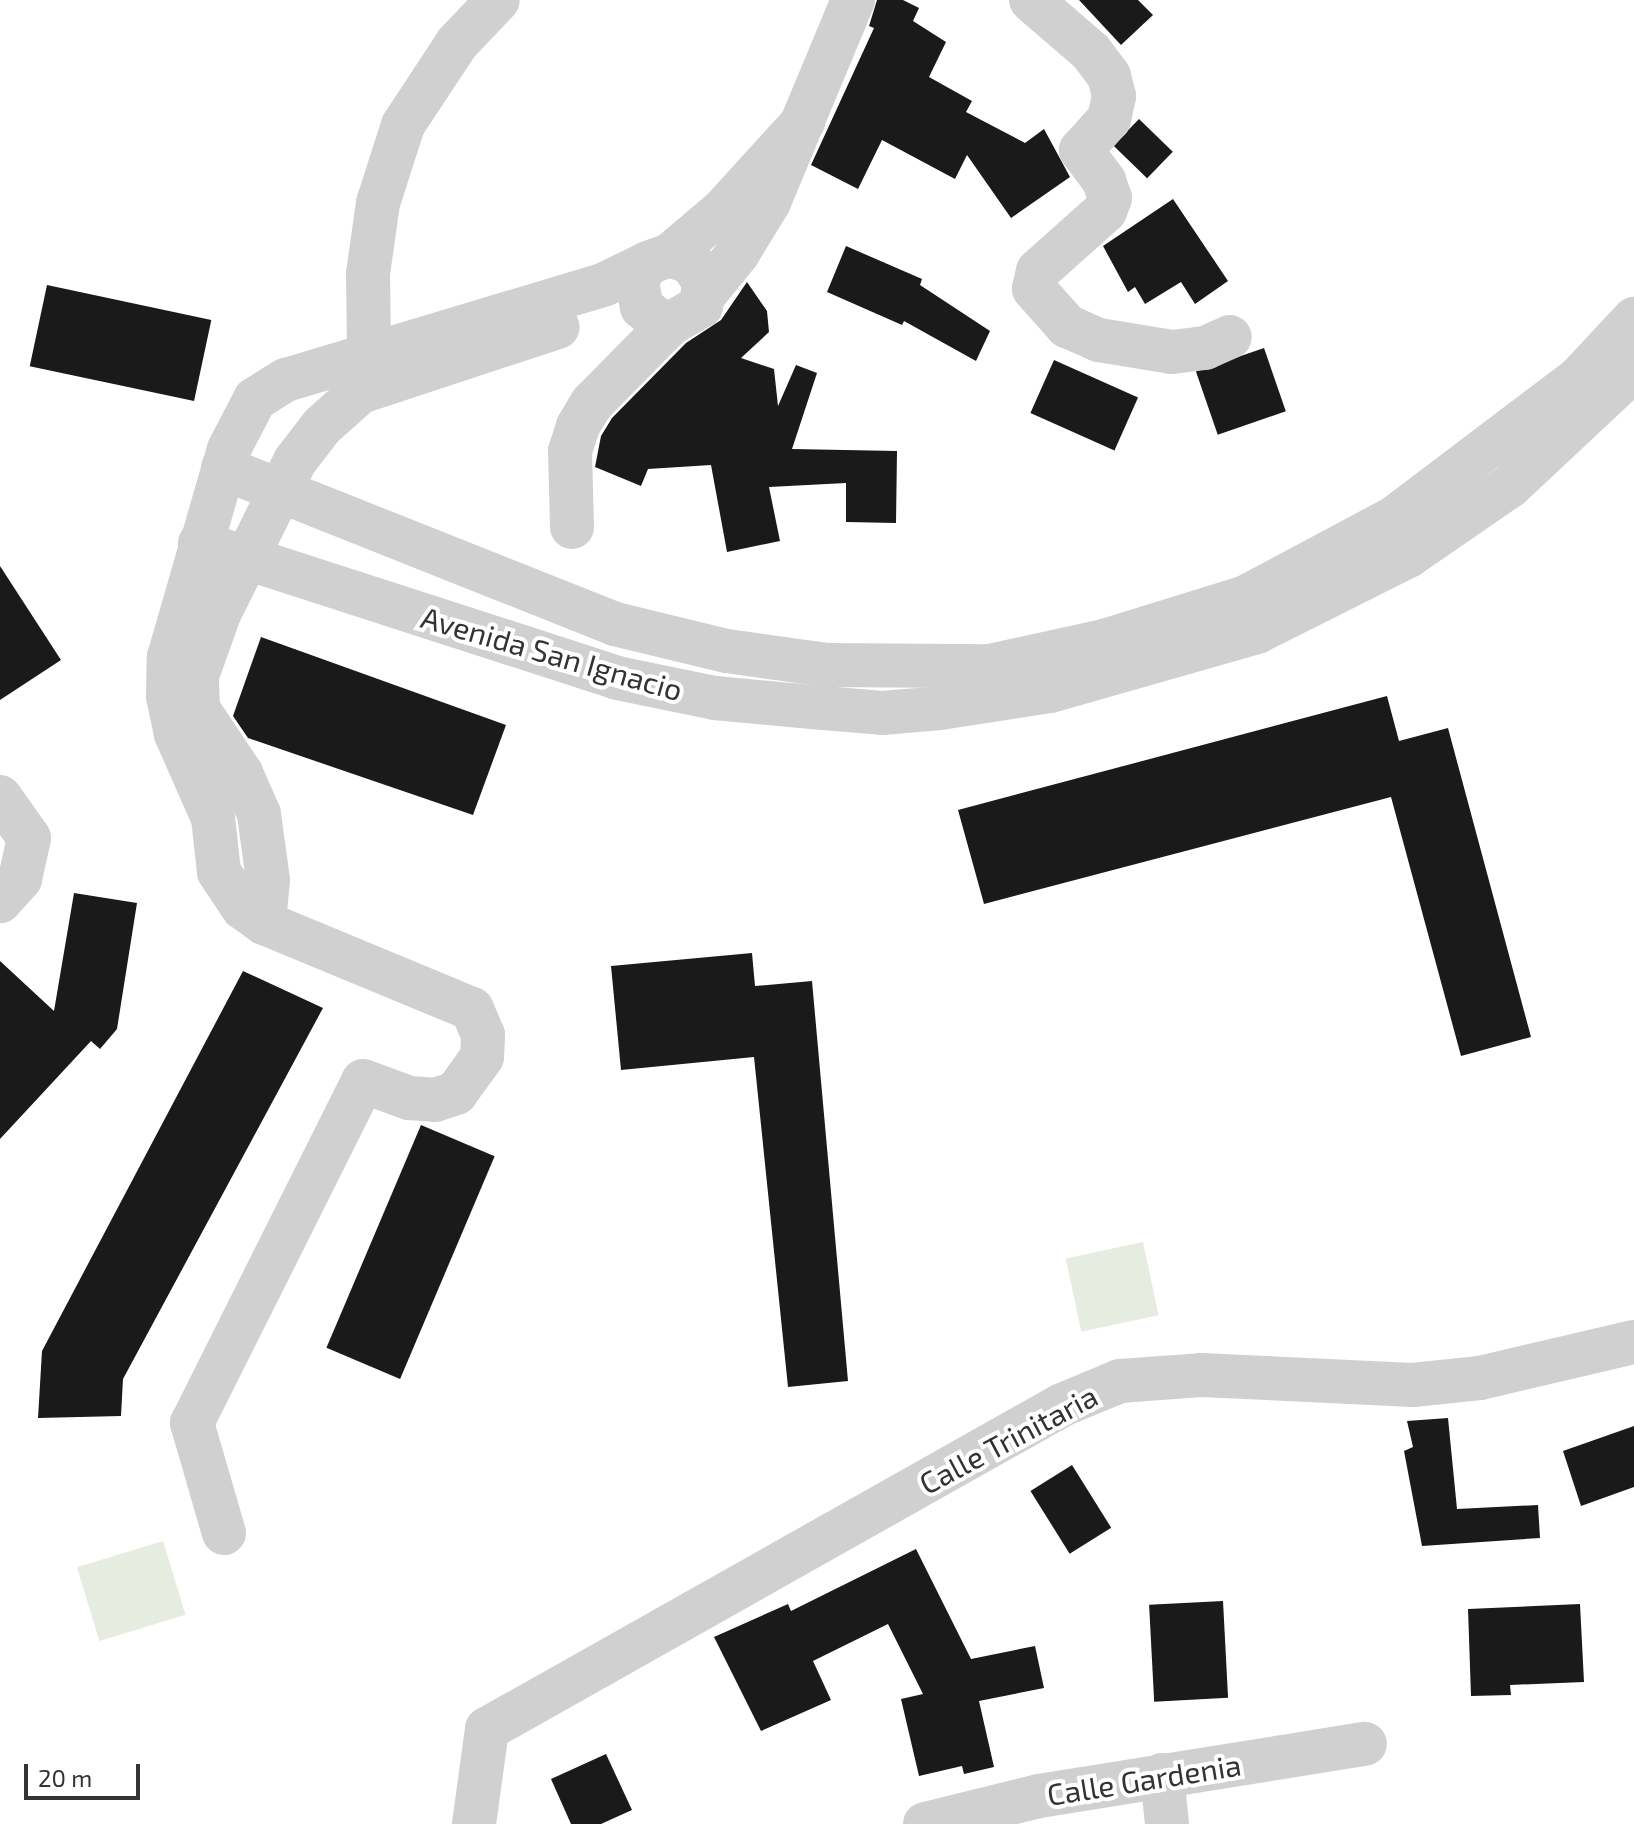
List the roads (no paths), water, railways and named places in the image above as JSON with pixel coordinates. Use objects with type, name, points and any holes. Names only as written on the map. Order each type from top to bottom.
[{"type":"street","points":[[369,352],[368,274],[378,203],[403,125],[457,43],[498,0]]},
{"type":"street","points":[[224,1533],[192,1423],[363,1081],[409,1098],[435,1100],[456,1093],[482,1057],[483,1035],[472,1009],[264,923],[243,908],[219,872],[213,818],[176,734],[168,696],[169,657],[200,543],[240,419],[255,399],[286,380],[369,352],[605,284],[657,286],[693,315],[704,295],[738,253],[769,202],[853,0]]},
{"type":"street","points":[[1031,0],[1091,52],[1109,76],[1114,96],[1109,119],[1081,150],[1104,181],[1110,198],[1105,211],[1038,271],[1034,289],[1067,326],[1099,340],[1172,352],[1205,348],[1230,337]]},
{"type":"street","points":[[572,527],[570,451],[578,426],[657,286],[803,122]]},
{"type":"street","points":[[264,923],[268,880],[259,814],[241,773],[210,730],[197,698],[197,676],[246,559],[281,489],[322,426],[360,392],[657,286]]},
{"type":"street","name":"Avenida San Ignacio","points":[[223,468],[615,624],[727,651],[827,665],[990,666],[1104,641],[1246,597],[1367,533],[1491,450],[1579,378],[1634,319]]},
{"type":"street","name":"Avenida San Ignacio","points":[[200,543],[617,678],[715,698],[882,713],[996,701],[1144,668],[1257,632],[1408,556],[1510,486],[1634,370]]},
{"type":"street","points":[[0,797],[29,838],[20,879],[0,901]]},
{"type":"street","name":"Calle Trinitaria","points":[[474,1824],[487,1729],[1062,1405],[1120,1381],[1201,1375],[1413,1385],[1480,1378],[1634,1342]]},
{"type":"street","name":"Calle Gardenia","points":[[925,1824],[1039,1796],[1365,1744]]},
{"type":"street","points":[[1162,1775],[1167,1824]]}]
